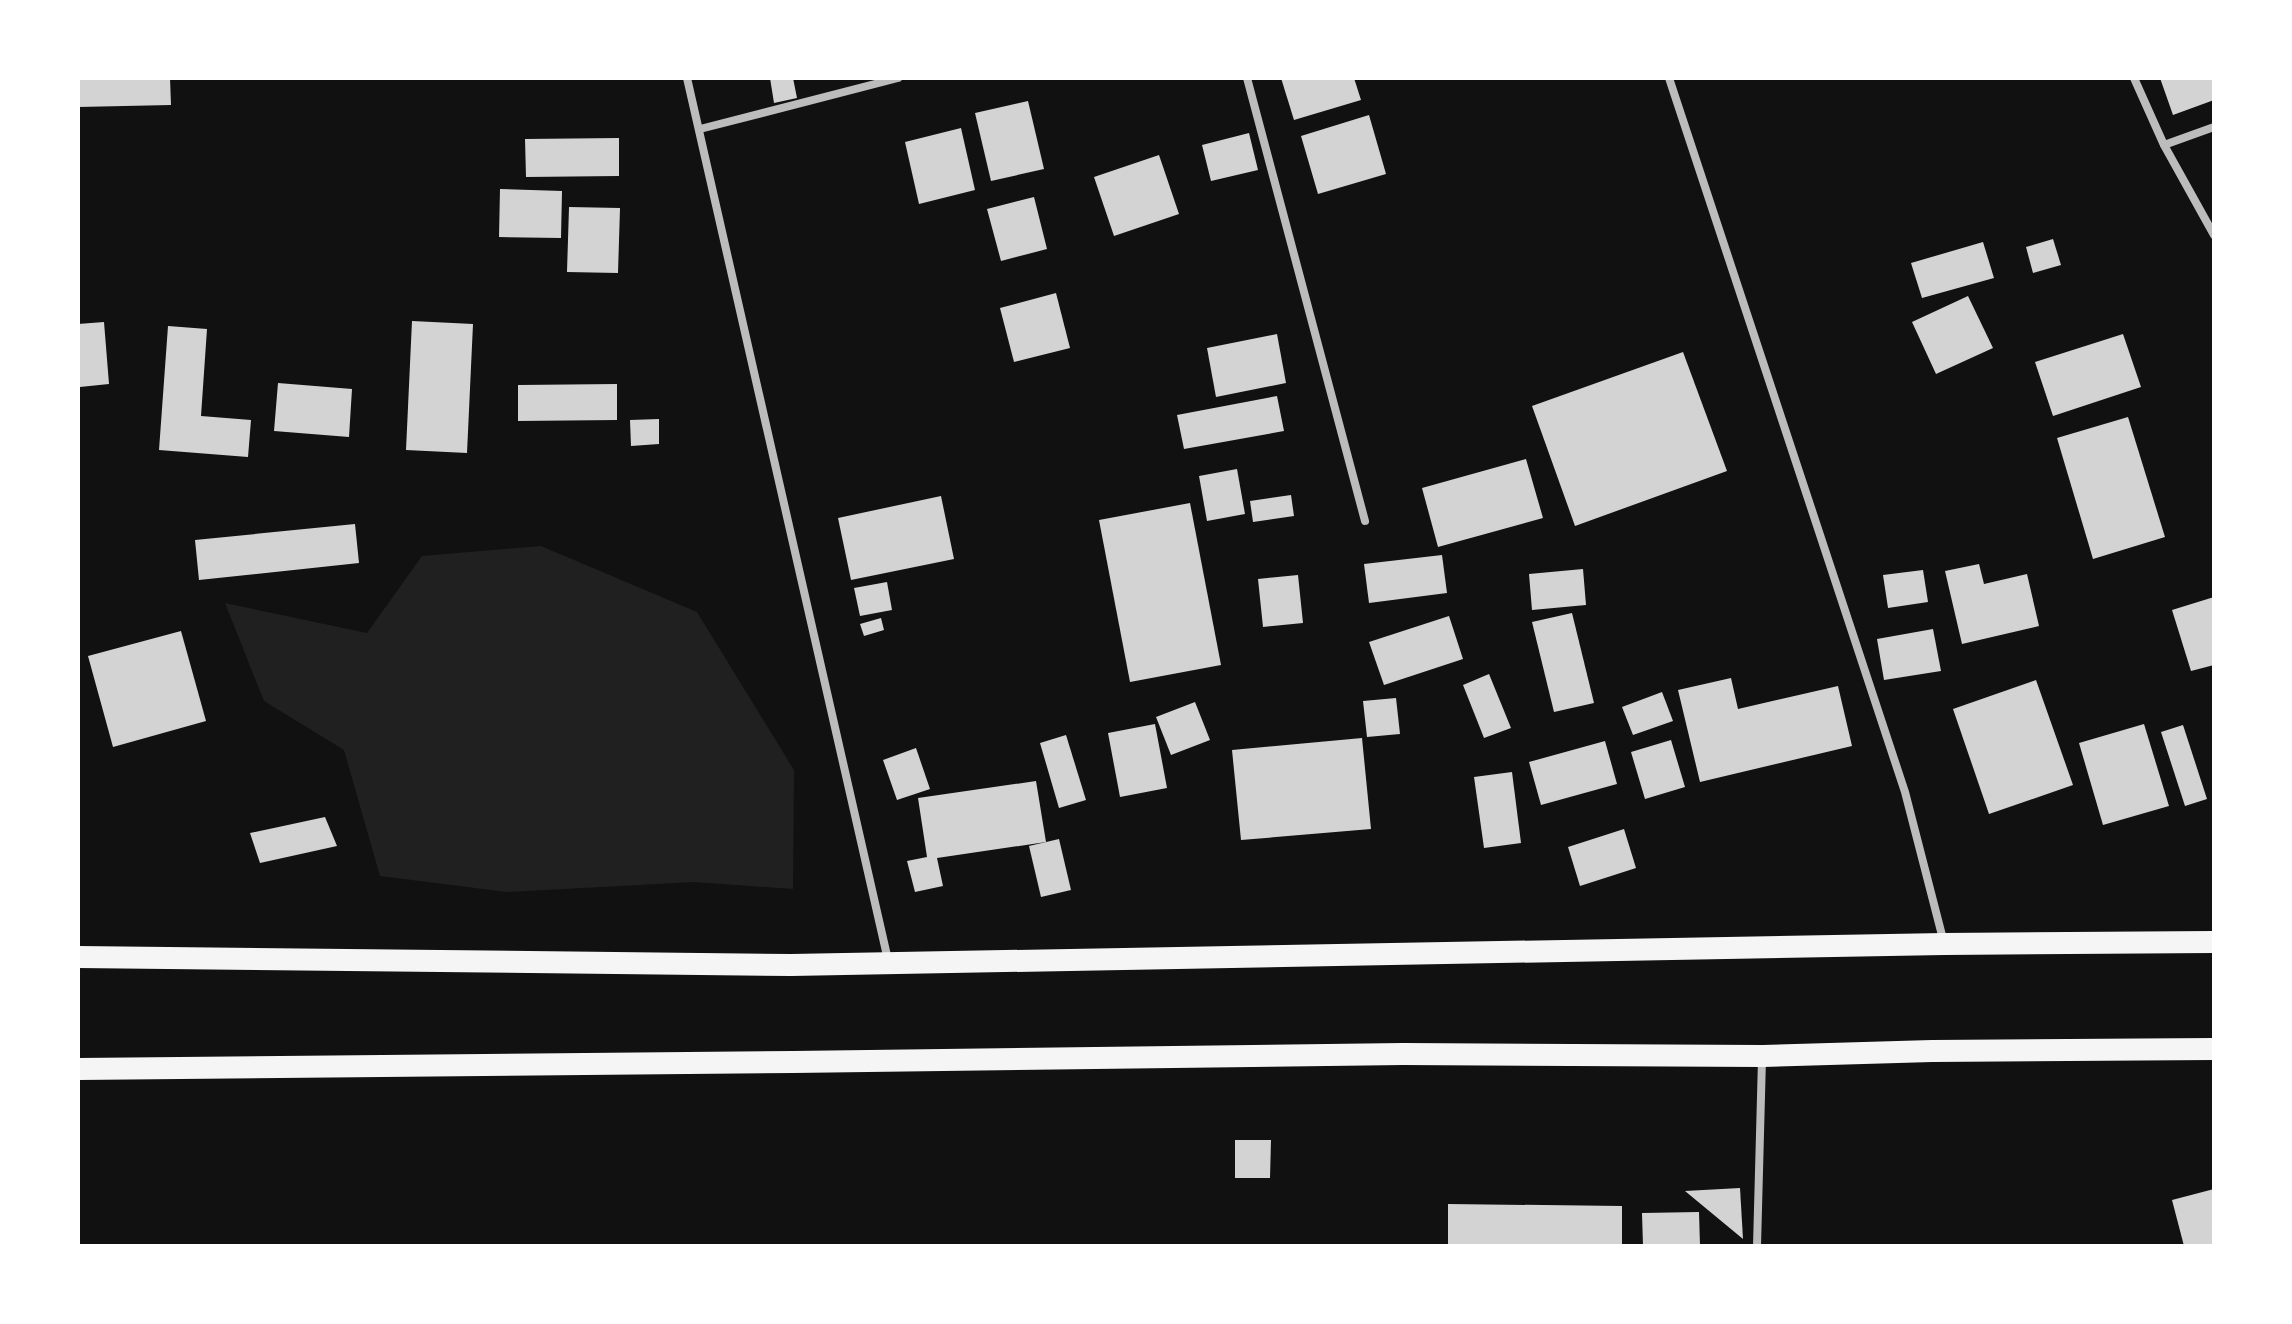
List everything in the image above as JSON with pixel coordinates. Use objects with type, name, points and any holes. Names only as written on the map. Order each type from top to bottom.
[{"type":"highway","points":[[78,957],[759,965],[2214,942]]},
{"type":"highway","points":[[78,1069],[1403,1054],[1763,1056],[2214,1049]]},
{"type":"street","points":[[687,78],[889,964]]},
{"type":"street","points":[[700,129],[898,78]]},
{"type":"street","points":[[1247,78],[1365,521]]},
{"type":"street","points":[[1669,78],[1905,792],[1944,944]]},
{"type":"street","points":[[2134,78],[2164,145],[2214,235]]},
{"type":"street","points":[[2164,145],[2214,127]]},
{"type":"street","points":[[1757,1246],[1763,1056]]},
{"type":"shaded area","points":[[541,546],[697,612],[794,770],[793,889],[694,882],[507,892],[380,876],[344,750],[264,701],[225,603],[367,633],[422,556]]},
{"type":"building","points":[[78,78],[170,78],[171,105],[78,107]]},
{"type":"building","points":[[770,78],[793,78],[797,98],[774,103]]},
{"type":"building","points":[[1281,78],[1354,78],[1361,100],[1294,120]]},
{"type":"building","points":[[2160,78],[2214,78],[2214,100],[2173,115]]},
{"type":"building","points":[[1028,101],[1044,169],[991,181],[975,113]]},
{"type":"building","points":[[1369,115],[1386,174],[1318,194],[1301,136]]},
{"type":"building","points":[[961,128],[975,190],[919,204],[905,142]]},
{"type":"building","points":[[1249,133],[1258,170],[1211,181],[1202,145]]},
{"type":"building","points":[[619,138],[619,176],[526,177],[525,139]]},
{"type":"building","points":[[1159,155],[1179,214],[1114,236],[1094,177]]},
{"type":"building","points":[[500,189],[562,191],[561,238],[499,237]]},
{"type":"building","points":[[1034,197],[1047,249],[1001,261],[987,209]]},
{"type":"building","points":[[569,207],[620,208],[618,273],[567,272]]},
{"type":"building","points":[[2053,239],[2061,265],[2033,273],[2026,247]]},
{"type":"building","points":[[1983,242],[1994,278],[1922,298],[1911,263]]},
{"type":"building","points":[[1056,293],[1070,348],[1014,362],[1000,308]]},
{"type":"building","points":[[1968,296],[1993,348],[1936,374],[1912,322]]},
{"type":"building","points":[[412,321],[473,324],[467,453],[406,450]]},
{"type":"building","points":[[104,322],[109,384],[80,387],[78,324]]},
{"type":"building","points":[[168,326],[207,329],[201,416],[251,420],[248,457],[159,450]]},
{"type":"building","points":[[1277,334],[1286,383],[1216,397],[1207,348]]},
{"type":"building","points":[[2123,334],[2141,387],[2053,416],[2035,362]]},
{"type":"building","points":[[1683,352],[1727,471],[1575,526],[1532,406]]},
{"type":"building","points":[[278,383],[352,389],[349,437],[274,431]]},
{"type":"building","points":[[617,384],[617,420],[518,421],[518,385]]},
{"type":"building","points":[[1277,396],[1284,431],[1184,449],[1177,415]]},
{"type":"building","points":[[2128,417],[2165,537],[2093,559],[2057,438]]},
{"type":"building","points":[[659,419],[659,444],[631,446],[630,420]]},
{"type":"building","points":[[1526,459],[1543,518],[1438,547],[1422,488]]},
{"type":"building","points":[[1237,469],[1245,514],[1207,521],[1199,476]]},
{"type":"building","points":[[1291,495],[1294,516],[1253,522],[1250,501]]},
{"type":"building","points":[[941,496],[954,559],[851,580],[838,518]]},
{"type":"building","points":[[1190,503],[1221,665],[1130,682],[1099,520]]},
{"type":"building","points":[[355,524],[359,563],[199,580],[195,540]]},
{"type":"building","points":[[1442,555],[1447,593],[1369,603],[1364,564]]},
{"type":"building","points":[[1979,564],[1984,584],[2027,574],[2039,626],[1962,644],[1945,571]]},
{"type":"building","points":[[1583,569],[1586,605],[1532,610],[1529,574]]},
{"type":"building","points":[[1923,570],[1928,602],[1888,608],[1883,575]]},
{"type":"building","points":[[1298,575],[1303,623],[1263,627],[1258,579]]},
{"type":"building","points":[[887,582],[892,610],[860,616],[854,588]]},
{"type":"building","points":[[2214,597],[2214,665],[2191,671],[2172,610]]},
{"type":"building","points":[[1572,613],[1594,703],[1554,712],[1532,622]]},
{"type":"building","points":[[1449,616],[1463,659],[1384,685],[1369,642]]},
{"type":"building","points":[[881,618],[884,630],[864,636],[860,624]]},
{"type":"building","points":[[1933,629],[1941,671],[1884,680],[1877,639]]},
{"type":"building","points":[[181,631],[206,721],[113,747],[88,656]]},
{"type":"building","points":[[1489,674],[1511,728],[1484,738],[1463,685]]},
{"type":"building","points":[[1731,678],[1738,709],[1838,686],[1852,746],[1700,782],[1678,690]]},
{"type":"building","points":[[2036,680],[2073,785],[1989,814],[1953,709]]},
{"type":"building","points":[[1662,692],[1673,721],[1633,735],[1622,707]]},
{"type":"building","points":[[1396,698],[1400,734],[1367,737],[1363,701]]},
{"type":"building","points":[[1195,702],[1210,740],[1171,755],[1156,717]]},
{"type":"building","points":[[1155,724],[1167,788],[1120,797],[1108,733]]},
{"type":"building","points":[[2144,724],[2169,806],[2103,825],[2079,743]]},
{"type":"building","points":[[2183,725],[2207,799],[2185,806],[2161,732]]},
{"type":"building","points":[[1066,735],[1086,800],[1059,808],[1040,743]]},
{"type":"building","points":[[1362,738],[1371,829],[1241,840],[1232,750]]},
{"type":"building","points":[[1671,740],[1685,787],[1645,799],[1631,752]]},
{"type":"building","points":[[1605,741],[1617,784],[1541,805],[1529,762]]},
{"type":"building","points":[[916,748],[930,789],[897,800],[883,760]]},
{"type":"building","points":[[1512,772],[1521,843],[1484,848],[1474,777]]},
{"type":"building","points":[[1036,781],[1046,842],[937,858],[943,886],[915,892],[907,861],[927,857],[918,798]]},
{"type":"building","points":[[325,817],[337,846],[260,863],[250,833]]},
{"type":"building","points":[[1624,829],[1636,868],[1580,886],[1568,847]]},
{"type":"building","points":[[1059,839],[1071,890],[1041,897],[1029,846]]},
{"type":"building","points":[[1235,1140],[1271,1140],[1270,1178],[1235,1178]]},
{"type":"building","points":[[1740,1188],[1743,1239],[1685,1191]]},
{"type":"building","points":[[2214,1189],[2214,1246],[2184,1246],[2172,1200]]},
{"type":"building","points":[[1448,1204],[1622,1206],[1622,1246],[1448,1246]]},
{"type":"building","points":[[1699,1212],[1700,1246],[1643,1246],[1642,1213]]}]
